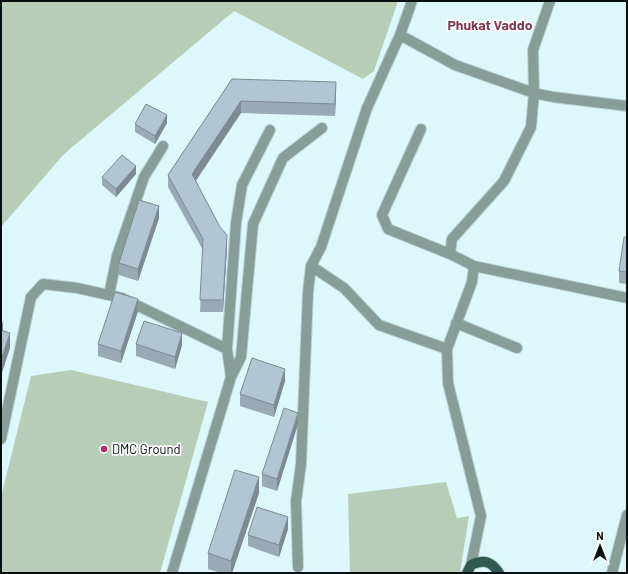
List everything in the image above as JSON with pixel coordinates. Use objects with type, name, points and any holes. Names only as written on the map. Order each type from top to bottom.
[{"type":"main road","points":[[469,569],[486,562],[491,563],[499,573]]},
{"type":"street","points":[[298,567],[296,501],[301,464],[308,292],[311,266],[321,247],[367,108],[400,35],[412,1]]},
{"type":"street","points":[[450,254],[452,239],[504,181],[531,126],[534,93],[533,50],[550,1]]},
{"type":"street","points":[[400,35],[455,64],[534,93],[553,97],[627,106]]},
{"type":"street","points":[[172,573],[231,377],[241,357],[253,224],[283,158],[322,128]]},
{"type":"street","points":[[421,129],[382,215],[388,229],[450,254],[474,266],[627,298]]},
{"type":"street","points":[[231,377],[227,348],[236,222],[242,185],[270,130]]},
{"type":"street","points":[[109,296],[117,256],[144,177],[163,146]]},
{"type":"street","points":[[311,266],[344,288],[379,325],[446,349]]},
{"type":"street","points":[[469,569],[480,516],[448,383],[446,349],[472,282],[474,266]]},
{"type":"street","points":[[1,439],[31,297],[43,284],[78,288],[122,298],[227,348]]},
{"type":"street","points":[[456,323],[517,348]]},
{"type":"street","points":[[612,573],[627,515]]},
{"type":"green space","points":[[1,1],[398,1],[374,71],[363,79],[234,11],[64,154],[1,227]]},
{"type":"green space","name":"DMC Ground","points":[[71,370],[208,402],[160,573],[1,573],[1,497],[31,376]]},
{"type":"green space","points":[[446,482],[457,518],[469,516],[460,573],[350,573],[348,494]]},
{"type":"building","points":[[232,79],[336,82],[335,104],[241,101],[192,174],[220,227],[227,235],[223,300],[200,300],[203,239],[168,175]]},
{"type":"building","points":[[146,104],[167,115],[155,136],[135,124]]},
{"type":"building","points":[[122,155],[136,166],[116,189],[102,177]]},
{"type":"building","points":[[139,200],[159,206],[138,269],[119,263]]},
{"type":"building","points":[[624,237],[627,237],[627,272],[619,271]]},
{"type":"building","points":[[115,292],[138,299],[121,351],[98,344]]},
{"type":"building","points":[[144,321],[182,333],[175,357],[136,344]]},
{"type":"building","points":[[1,330],[10,333],[1,360]]},
{"type":"building","points":[[252,358],[285,369],[274,405],[240,394]]},
{"type":"building","points":[[284,408],[298,413],[277,479],[262,474]]},
{"type":"building","points":[[235,470],[259,477],[231,561],[208,553]]},
{"type":"building","points":[[257,507],[288,517],[279,545],[248,535]]},
{"type":"place","name":"DMC Ground","points":[[104,449]]},
{"type":"district","name":"Phukat Vaddo","points":[[490,25]]}]
